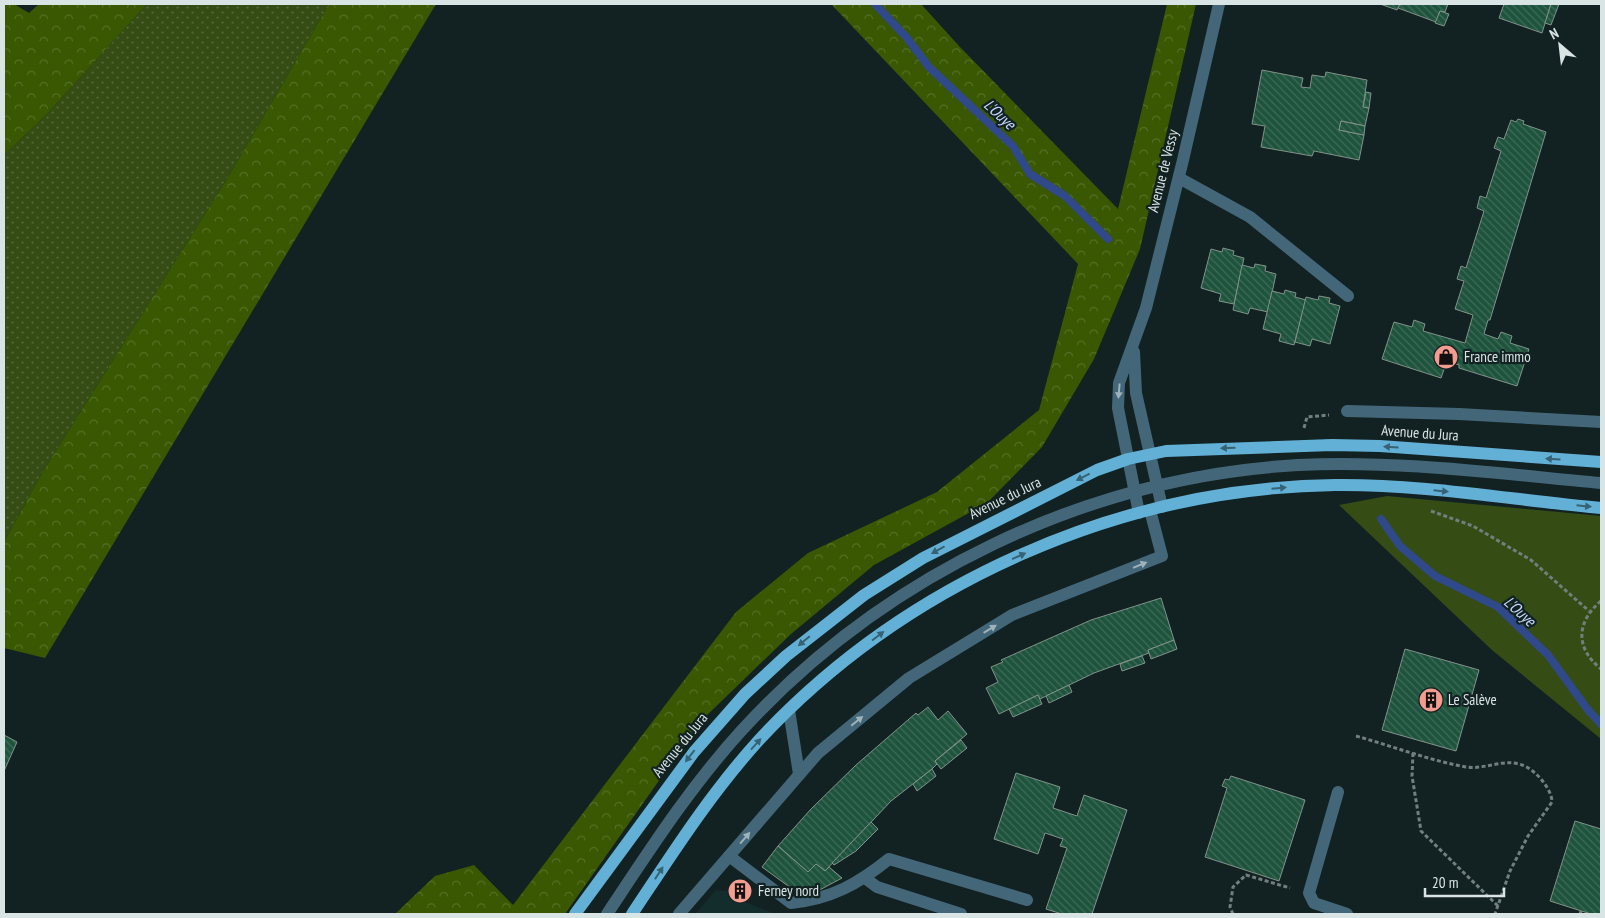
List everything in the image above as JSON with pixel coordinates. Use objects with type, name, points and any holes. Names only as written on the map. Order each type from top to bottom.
[{"type":"main road","name":"Avenue du Jura","points":[[575,914],[676,774],[708,734],[766,674],[809,637],[864,595],[923,558],[1097,470],[1149,454],[1245,448],[1380,446],[1601,462]]},
{"type":"main road","points":[[632,914],[717,790],[789,710],[847,659],[884,632],[966,581],[1044,545],[1150,510],[1209,496],[1257,490],[1335,485],[1390,486],[1601,508]]},
{"type":"street","name":"Avenue de Vessy","points":[[1150,510],[1135,492],[1118,408],[1118,392],[1122,374],[1135,345],[1179,178],[1219,4]]},
{"type":"street","points":[[1179,178],[1250,217],[1348,296]]},
{"type":"street","name":"Avenue de Vessy","points":[[1135,345],[1136,392],[1157,486],[1150,510]]},
{"type":"street","name":"Avenue du Jura","points":[[1347,411],[1459,414],[1601,422]]},
{"type":"street","points":[[607,914],[673,816],[715,760],[790,681],[850,631],[908,592],[980,550],[1052,519],[1135,492],[1157,486],[1253,470],[1337,464],[1426,468],[1601,483]]},
{"type":"street","points":[[679,914],[818,752],[909,678],[1012,615],[1162,556],[1150,510]]},
{"type":"street","points":[[789,710],[799,774]]},
{"type":"street","points":[[1338,792],[1309,893],[1314,904],[1347,914]]},
{"type":"street","points":[[729,856],[791,903],[817,900],[865,878],[889,859],[1027,900]]},
{"type":"street","points":[[865,878],[877,887],[961,914]]},
{"type":"path","points":[[1304,428],[1307,417],[1347,411]]},
{"type":"path","points":[[1422,507],[1473,526],[1531,560],[1589,611]]},
{"type":"path","points":[[1601,601],[1589,611],[1582,631],[1582,643],[1591,660],[1601,669]]},
{"type":"path","points":[[1356,736],[1468,767],[1500,763],[1523,765],[1534,773],[1552,795],[1552,802],[1528,836],[1510,871],[1495,914]]},
{"type":"path","points":[[1413,753],[1412,776],[1421,831],[1498,906]]},
{"type":"path","points":[[1233,914],[1230,908],[1232,887],[1246,875],[1309,893]]},
{"type":"shaded area","points":[[716,890],[730,891],[742,901],[776,914],[695,914]]},
{"type":"green space","points":[[4,4],[14,4],[29,13],[39,4],[147,4],[45,116],[4,155]]},
{"type":"green space","points":[[147,4],[329,4],[230,174],[42,473],[4,542],[4,155],[45,116]]},
{"type":"green space","points":[[329,4],[436,4],[45,658],[4,648],[4,542],[42,473],[230,174]]},
{"type":"green space","points":[[831,4],[921,4],[959,46],[1118,209],[1167,4],[1196,4],[1140,249],[1094,359],[1042,447],[987,503],[874,565],[791,634],[701,721],[565,914],[395,914],[435,876],[474,865],[513,905],[736,612],[808,553],[937,492],[1039,410],[1078,264]]},
{"type":"green space","points":[[1387,496],[1601,516],[1601,739],[1492,650],[1339,505]]},
{"type":"building","points":[[1380,4],[1400,4],[1397,10]]},
{"type":"building","points":[[1400,4],[1448,4],[1445,12],[1440,11],[1436,22],[1398,8]]},
{"type":"building","points":[[1504,4],[1551,4],[1542,33],[1499,18]]},
{"type":"building","points":[[1551,4],[1559,4],[1551,25],[1545,23]]},
{"type":"building","points":[[1440,11],[1449,14],[1444,26],[1435,23]]},
{"type":"building","points":[[1262,70],[1303,78],[1301,87],[1310,88],[1312,75],[1325,77],[1326,72],[1367,80],[1363,107],[1369,108],[1365,126],[1341,121],[1339,130],[1364,135],[1359,160],[1314,151],[1312,156],[1261,147],[1265,126],[1252,124]]},
{"type":"building","points":[[1366,92],[1371,93],[1369,108],[1363,107]]},
{"type":"building","points":[[1518,119],[1524,121],[1523,124],[1546,132],[1490,320],[1488,320],[1484,334],[1498,339],[1501,332],[1512,336],[1510,343],[1529,349],[1517,386],[1459,368],[1459,365],[1447,361],[1441,378],[1382,359],[1394,322],[1412,327],[1414,320],[1425,324],[1423,331],[1465,343],[1473,315],[1455,309],[1464,281],[1457,279],[1461,266],[1466,268],[1484,211],[1477,208],[1480,196],[1486,198],[1501,151],[1494,148],[1498,137],[1504,139],[1511,120],[1516,122]]},
{"type":"building","points":[[1341,121],[1365,126],[1364,135],[1339,130]]},
{"type":"building","points":[[1223,248],[1234,251],[1233,255],[1244,258],[1234,304],[1219,301],[1221,294],[1201,288],[1211,249],[1222,252]]},
{"type":"building","points":[[1255,264],[1266,266],[1265,271],[1276,274],[1268,312],[1250,308],[1248,314],[1233,310],[1242,265],[1254,268]]},
{"type":"building","points":[[1285,290],[1296,293],[1295,297],[1306,300],[1294,345],[1279,341],[1281,334],[1263,329],[1272,291],[1284,294]]},
{"type":"building","points":[[1319,296],[1330,298],[1329,303],[1340,306],[1330,344],[1312,339],[1310,346],[1295,342],[1306,297],[1318,300]]},
{"type":"building","points":[[1161,598],[1174,640],[1148,650],[1149,653],[1094,673],[1040,699],[1038,695],[999,714],[986,688],[998,682],[991,667],[1003,662],[1001,660],[1091,620]]},
{"type":"building","points":[[1174,640],[1177,649],[1151,659],[1148,650]]},
{"type":"building","name":"Le Salève","points":[[1405,649],[1479,670],[1456,751],[1382,730]]},
{"type":"building","points":[[1142,656],[1145,663],[1122,671],[1120,664]]},
{"type":"building","points":[[1069,685],[1072,692],[1049,703],[1046,696]]},
{"type":"building","points":[[1038,695],[1042,704],[1013,717],[1009,709]]},
{"type":"building","points":[[928,707],[938,720],[948,711],[967,734],[935,761],[937,764],[932,769],[891,801],[825,871],[816,864],[808,872],[778,846],[811,809],[856,765],[916,713],[918,715]]},
{"type":"building","points":[[4,735],[17,742],[4,771]]},
{"type":"building","points":[[961,740],[967,748],[941,769],[935,761]]},
{"type":"building","points":[[932,769],[936,776],[917,791],[913,784]]},
{"type":"building","points":[[1016,773],[1060,787],[1053,808],[1077,816],[1084,795],[1127,810],[1092,914],[1062,914],[1046,909],[1067,848],[1060,846],[1063,839],[1045,833],[1038,854],[994,839]]},
{"type":"building","points":[[1231,776],[1305,800],[1279,881],[1205,857],[1227,788],[1222,786],[1225,779],[1229,780]]},
{"type":"building","points":[[1575,821],[1601,829],[1601,914],[1591,914],[1550,901]]},
{"type":"building","points":[[871,822],[878,829],[856,851],[834,865],[832,863]]},
{"type":"building","points":[[778,846],[808,872],[816,864],[825,871],[829,867],[842,878],[814,893],[795,891],[762,867]]},
{"type":"building","name":"Ferney nord","points":[[737,882],[749,892],[742,901],[730,891]]},
{"type":"waterway","name":"L'Ouye","points":[[875,4],[907,38],[929,67],[1013,146],[1030,174],[1065,196],[1108,239]]},
{"type":"waterway","name":"L'Ouye","points":[[1381,519],[1400,546],[1435,576],[1498,607],[1548,655],[1588,710],[1601,724]]},
{"type":"place","name":"France immo","points":[[1446,357]]},
{"type":"place","name":"Le Salève","points":[[1431,700]]},
{"type":"place","name":"Ferney nord","points":[[740,891]]}]
